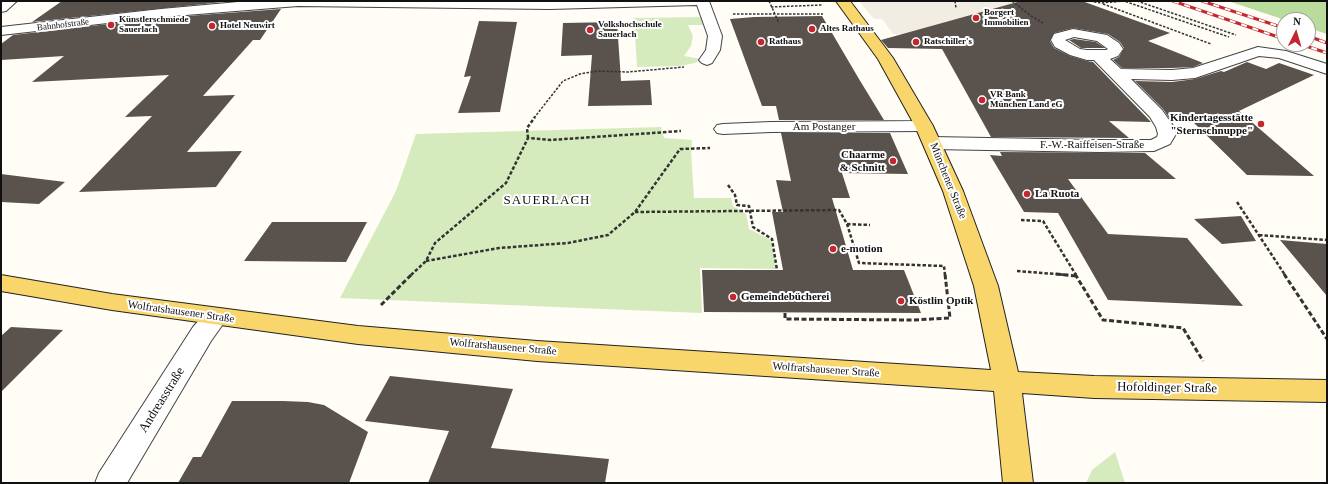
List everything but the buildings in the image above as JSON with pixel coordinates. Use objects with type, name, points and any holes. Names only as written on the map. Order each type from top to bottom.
[{"type":"main road","name":"Münchener Straße","points":[[844,1],[885,58],[928,135],[967,230],[986,286],[1007,382],[1018,483]]},
{"type":"main road","name":"Wolfratshausener Straße","points":[[1,283],[112,302],[358,335],[537,350],[1007,382]]},
{"type":"main road","name":"Hofoldinger Straße","points":[[1007,382],[1112,387],[1327,391]]},
{"type":"street","points":[[1,8],[10,1]]},
{"type":"street","name":"Bahnhofstraße","points":[[1,31],[161,13],[249,5],[335,1],[550,5],[701,1]]},
{"type":"street","points":[[701,1],[714,36],[713,50],[707,60]]},
{"type":"street","name":"F.-W.-Raiffeisen-Straße","points":[[928,135],[1100,146],[1154,145],[1164,140],[1168,134],[1156,114],[1098,55],[1087,55],[1066,48],[1060,44],[1058,40],[1059,37],[1065,34]]},
{"type":"street","points":[[1117,74],[1172,75],[1195,73],[1258,51],[1281,54],[1327,69]]},
{"type":"street","name":"Am Postanger","points":[[723,130],[771,128],[928,135]]},
{"type":"street","name":"Andreasstraße","points":[[110,483],[202,334],[216,317]]},
{"type":"path","points":[[769,1],[779,23]]},
{"type":"path","points":[[955,1],[956,8]]},
{"type":"path","points":[[1012,1],[1032,16],[1065,34]]},
{"type":"path","points":[[1090,1],[1100,3],[1205,42]]},
{"type":"path","points":[[1100,3],[1124,1],[1233,39]]},
{"type":"path","points":[[1137,1],[1242,37]]},
{"type":"path","points":[[771,7],[824,5]]},
{"type":"path","points":[[381,305],[426,261],[435,243],[506,183],[528,138],[527,128],[563,81],[580,74],[597,71],[628,72],[680,68],[699,65],[707,60]]},
{"type":"path","points":[[528,138],[551,140],[681,131]]},
{"type":"path","points":[[426,261],[499,248],[568,244],[608,235],[635,212],[654,183],[680,149],[717,148]]},
{"type":"path","points":[[728,185],[735,195],[737,205],[749,206],[751,210],[753,227],[772,239],[777,270]]},
{"type":"path","points":[[1237,202],[1327,339]]},
{"type":"path","points":[[635,212],[839,210],[847,224],[859,263],[944,266],[950,318],[913,320],[785,319],[785,313]]},
{"type":"path","points":[[1021,220],[1043,221],[1103,320],[1183,328],[1206,365]]},
{"type":"path","points":[[847,224],[870,225]]},
{"type":"path","points":[[1259,234],[1327,240]]},
{"type":"path","points":[[1017,271],[1077,276]]},
{"type":"green space","points":[[1228,1],[1327,1],[1327,34],[1316,31],[1316,12],[1276,12],[1276,17]]},
{"type":"green space","points":[[701,17],[703,25],[688,25],[693,36],[691,46],[684,56],[701,59],[695,63],[680,66],[637,67],[634,18]]},
{"type":"green space","points":[[661,127],[664,138],[692,140],[691,151],[694,198],[731,198],[733,206],[746,214],[749,229],[771,240],[776,269],[700,268],[702,313],[340,298],[396,191],[416,134]]},
{"type":"green space","points":[[1115,452],[1125,483],[1086,483],[1092,470]]},
{"type":"shaded area","points":[[859,1],[1096,2],[1087,2],[1026,18],[998,7],[925,28],[928,35],[893,34],[882,19],[874,19]]},
{"type":"railway","points":[[1173,1],[1276,36]]},
{"type":"railway","points":[[1202,1],[1276,25]]},
{"type":"railway","points":[[1316,39],[1327,43]]},
{"type":"railway","points":[[1316,49],[1327,53]]},
{"type":"place","name":"Borgert Immobilien","points":[[976,18]]},
{"type":"place","name":"Künstlerschmiede Sauerlach","points":[[111,25]]},
{"type":"place","name":"Hotel Neuwirt","points":[[212,26]]},
{"type":"place","name":"Altes Rathaus","points":[[812,29]]},
{"type":"place","name":"Volkshochschule Sauerlach","points":[[590,30]]},
{"type":"place","name":"Rathaus","points":[[761,42]]},
{"type":"place","name":"Ratschiller's","points":[[916,42]]},
{"type":"place","name":"VR Bank München Land eG","points":[[982,100]]},
{"type":"place","name":"Kindertagesstätte \"Sternschnuppe\"","points":[[1261,124]]},
{"type":"place","name":"Chaarme & Schnitt","points":[[893,161]]},
{"type":"place","name":"La Ruota","points":[[1027,194]]},
{"type":"place","name":"e-motion","points":[[833,249]]},
{"type":"place","name":"Gemeindebücherei","points":[[733,297]]},
{"type":"place","name":"Köstlin Optik","points":[[901,301]]},
{"type":"district","name":"SAUERLACH","points":[[547,201]]}]
